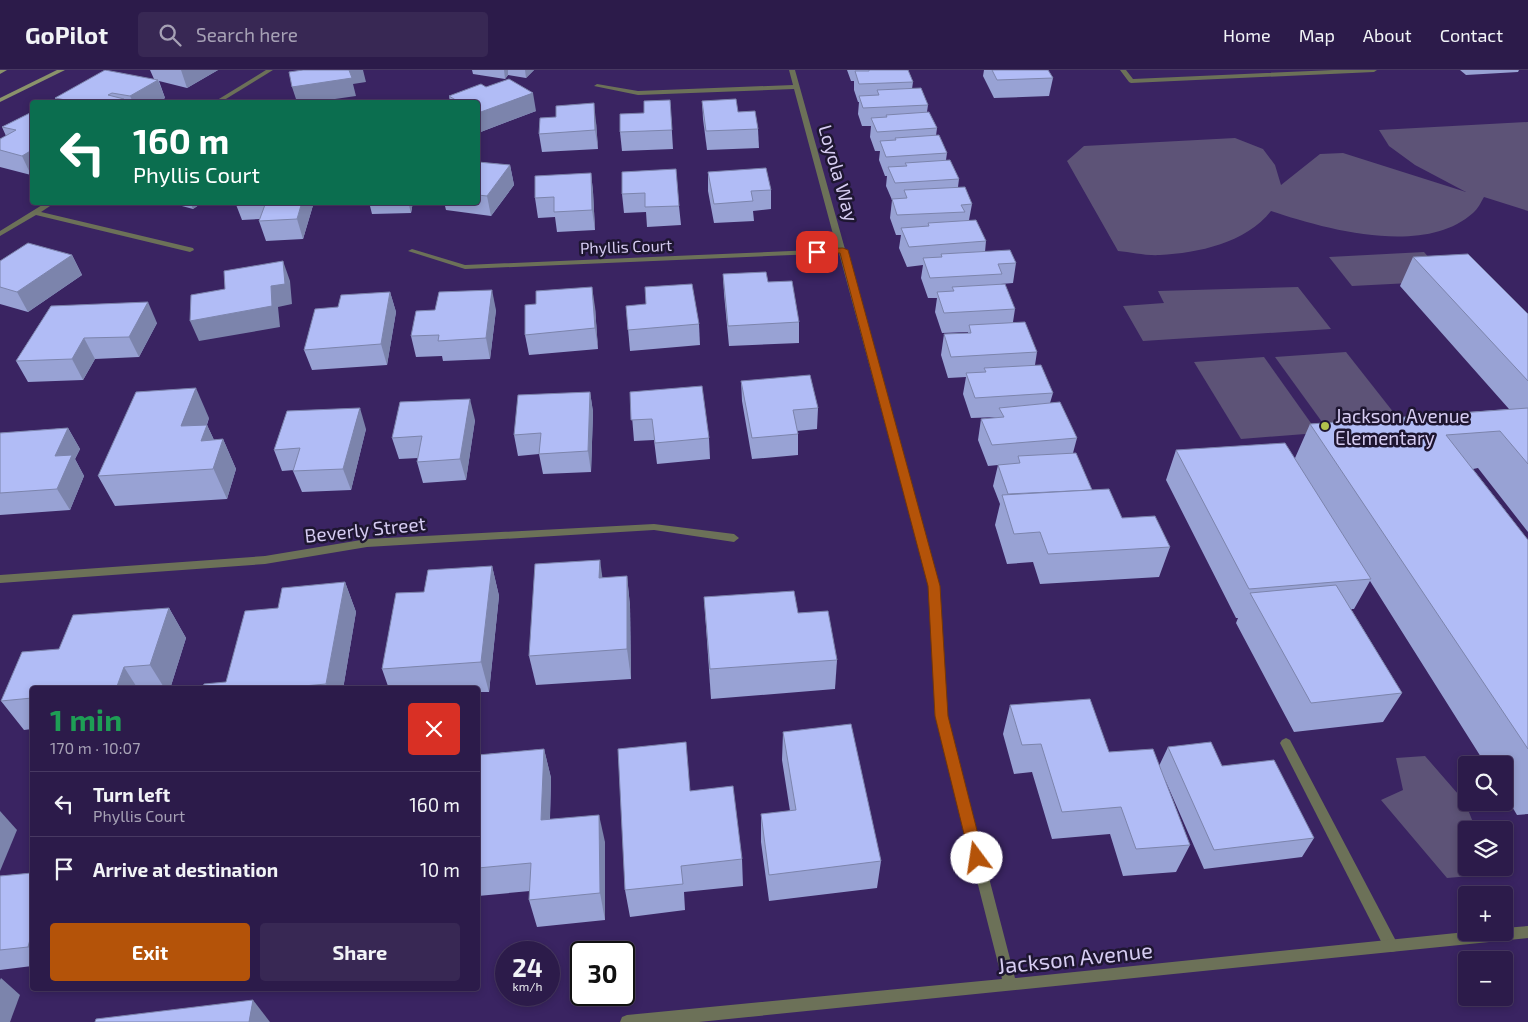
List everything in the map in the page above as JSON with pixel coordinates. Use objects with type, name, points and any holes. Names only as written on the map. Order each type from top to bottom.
[{"type":"main road","points":[[0,72],[4,70]]},
{"type":"main road","points":[[0,100],[62,70]]},
{"type":"street","points":[[220,100],[270,70]]},
{"type":"street","name":"Loyola Way","points":[[792,70],[934,586],[941,716],[1010,985]]},
{"type":"street","points":[[1123,70],[1131,81],[1374,70]]},
{"type":"street","points":[[597,86],[638,93],[796,87]]},
{"type":"street","points":[[0,234],[48,205]]},
{"type":"street","points":[[36,213],[190,250]]},
{"type":"street","name":"Phyllis Court","points":[[412,251],[465,267],[843,250]]},
{"type":"street","name":"Beverly Street","points":[[0,579],[265,560],[367,543],[644,527],[734,538]]},
{"type":"street","points":[[1286,744],[1391,946]]},
{"type":"street","name":"Jackson Avenue","points":[[627,1022],[1528,932]]},
{"type":"shaded area","points":[[1528,122],[1528,211],[1484,197],[1475,211],[1452,226],[1428,234],[1402,236],[1374,235],[1346,231],[1271,211],[1261,222],[1248,231],[1205,249],[1155,255],[1118,251],[1067,161],[1084,146],[1235,138],[1263,149],[1275,165],[1281,185],[1320,154],[1343,153],[1466,192],[1415,165],[1389,146],[1379,130]]},
{"type":"shaded area","points":[[1424,252],[1449,281],[1352,286],[1329,257]]},
{"type":"shaded area","points":[[1298,287],[1331,329],[1143,341],[1123,306],[1164,303],[1158,291]]},
{"type":"shaded area","points":[[1346,352],[1405,427],[1330,433],[1275,357]]},
{"type":"shaded area","points":[[1264,357],[1318,433],[1241,439],[1194,362]]},
{"type":"shaded area","points":[[1425,756],[1458,794],[1458,811],[1469,811],[1472,821],[1458,821],[1458,876],[1470,876],[1447,878],[1381,800],[1403,790],[1396,758]]},
{"type":"building","points":[[105,70],[158,80],[130,96],[112,93],[108,95],[124,99],[122,100],[66,100],[55,98]]},
{"type":"building","points":[[303,70],[349,70],[352,78],[292,87],[289,72]]},
{"type":"building","points":[[908,70],[913,82],[859,84],[855,71]]},
{"type":"building","points":[[992,70],[1048,70],[1053,78],[997,80]]},
{"type":"building","points":[[509,79],[533,93],[480,112],[480,100],[456,100],[449,96],[481,84],[486,87]]},
{"type":"building","points":[[921,88],[928,105],[863,108],[859,96],[879,95],[877,90]]},
{"type":"building","points":[[736,99],[738,112],[755,111],[758,129],[706,131],[702,101]]},
{"type":"building","points":[[670,100],[672,130],[620,132],[620,114],[644,113],[644,101]]},
{"type":"building","points":[[594,103],[595,130],[539,134],[540,118],[556,117],[556,106]]},
{"type":"building","points":[[929,112],[937,128],[877,132],[871,118],[887,117],[886,115]]},
{"type":"building","points":[[30,113],[30,151],[22,156],[0,150],[0,139],[16,130],[2,127]]},
{"type":"building","points":[[939,135],[947,153],[886,157],[880,141],[896,140],[895,138]]},
{"type":"building","points":[[950,160],[959,179],[895,183],[888,167],[907,166],[905,163]]},
{"type":"building","points":[[480,162],[510,165],[487,196],[480,195]]},
{"type":"building","points":[[766,168],[771,190],[751,191],[753,201],[714,204],[708,172]]},
{"type":"building","points":[[676,169],[679,206],[645,207],[645,193],[622,194],[622,172]]},
{"type":"building","points":[[591,173],[592,210],[554,212],[554,197],[535,198],[535,176]]},
{"type":"building","points":[[965,187],[972,204],[961,205],[965,212],[897,215],[892,199],[907,198],[904,190]]},
{"type":"building","points":[[265,205],[301,205],[297,219],[259,221]]},
{"type":"building","points":[[976,220],[986,241],[909,247],[901,228],[929,226],[928,223]]},
{"type":"building","points":[[28,243],[72,255],[17,292],[0,287],[0,261]]},
{"type":"building","points":[[1010,250],[1016,263],[998,264],[1002,274],[930,278],[923,258],[942,257],[941,254]]},
{"type":"building","points":[[1468,254],[1528,314],[1528,381],[1413,257]]},
{"type":"building","points":[[283,261],[285,284],[271,286],[272,306],[190,321],[191,295],[225,289],[224,271]]},
{"type":"building","points":[[766,272],[768,282],[792,281],[799,322],[728,326],[723,274]]},
{"type":"building","points":[[692,284],[699,324],[628,330],[626,306],[646,304],[645,287]]},
{"type":"building","points":[[1005,284],[1015,309],[944,313],[937,292],[954,291],[952,287]]},
{"type":"building","points":[[592,287],[595,328],[525,335],[525,305],[536,304],[536,291]]},
{"type":"building","points":[[492,290],[486,338],[438,341],[439,335],[411,336],[416,311],[435,310],[439,292]]},
{"type":"building","points":[[390,292],[381,344],[304,350],[315,309],[338,307],[341,295]]},
{"type":"building","points":[[148,302],[129,337],[84,338],[72,359],[16,361],[51,306]]},
{"type":"building","points":[[1025,322],[1037,352],[951,357],[944,334],[971,333],[969,325]]},
{"type":"building","points":[[1041,365],[1053,393],[975,398],[966,373],[986,372],[984,368]]},
{"type":"building","points":[[810,375],[818,408],[793,410],[798,434],[752,438],[741,381]]},
{"type":"building","points":[[702,386],[709,438],[655,443],[652,419],[631,420],[630,392]]},
{"type":"building","points":[[196,388],[181,426],[207,425],[201,441],[223,439],[213,469],[98,476],[136,392]]},
{"type":"building","points":[[590,392],[588,451],[539,454],[541,433],[514,435],[518,395]]},
{"type":"building","points":[[470,399],[460,459],[417,462],[422,436],[392,438],[400,402]]},
{"type":"building","points":[[1060,402],[1077,438],[992,445],[981,419],[1004,417],[999,408]]},
{"type":"building","points":[[360,408],[343,469],[293,471],[300,448],[274,450],[287,411]]},
{"type":"building","points":[[1528,408],[1528,464],[1500,431],[1446,435],[1528,540],[1528,749],[1310,424]]},
{"type":"building","points":[[68,428],[55,456],[72,455],[57,489],[0,493],[0,433]]},
{"type":"building","points":[[1285,443],[1371,579],[1249,589],[1176,450]]},
{"type":"building","points":[[1076,453],[1092,490],[1008,494],[998,465],[1020,463],[1018,456]]},
{"type":"building","points":[[1109,489],[1122,518],[1155,516],[1170,547],[1048,554],[1040,532],[1014,534],[1002,495]]},
{"type":"building","points":[[600,560],[599,578],[627,576],[627,649],[529,656],[535,564]]},
{"type":"building","points":[[492,566],[481,662],[382,669],[396,593],[424,592],[428,570]]},
{"type":"building","points":[[345,582],[326,684],[304,686],[203,686],[204,684],[226,682],[245,611],[278,608],[282,588]]},
{"type":"building","points":[[1336,585],[1402,693],[1311,703],[1250,593]]},
{"type":"building","points":[[794,591],[798,613],[828,611],[837,660],[710,669],[704,597]]},
{"type":"building","points":[[169,608],[150,665],[124,667],[117,686],[30,686],[30,698],[1,701],[22,652],[59,649],[73,615]]},
{"type":"building","points":[[1090,699],[1109,752],[1153,749],[1190,845],[1136,849],[1121,807],[1062,812],[1041,744],[1022,745],[1010,705]]},
{"type":"building","points":[[851,724],[881,861],[769,875],[761,814],[796,810],[783,732]]},
{"type":"building","points":[[686,742],[690,791],[733,786],[742,859],[681,866],[683,884],[625,890],[618,749]]},
{"type":"building","points":[[1211,742],[1222,766],[1274,760],[1314,838],[1214,850],[1168,747]]},
{"type":"building","points":[[544,749],[541,820],[599,815],[600,893],[529,900],[531,863],[480,868],[480,755]]},
{"type":"building","points":[[30,873],[30,940],[28,947],[0,950],[0,876]]},
{"type":"building","points":[[253,1000],[249,1022],[95,1022],[96,1019]]},
{"type":"place","name":"Jackson Avenue Elementary","points":[[1325,426]]},
{"type":"route","points":[[817,252],[843,250],[934,586],[941,716],[977,858]]}]
